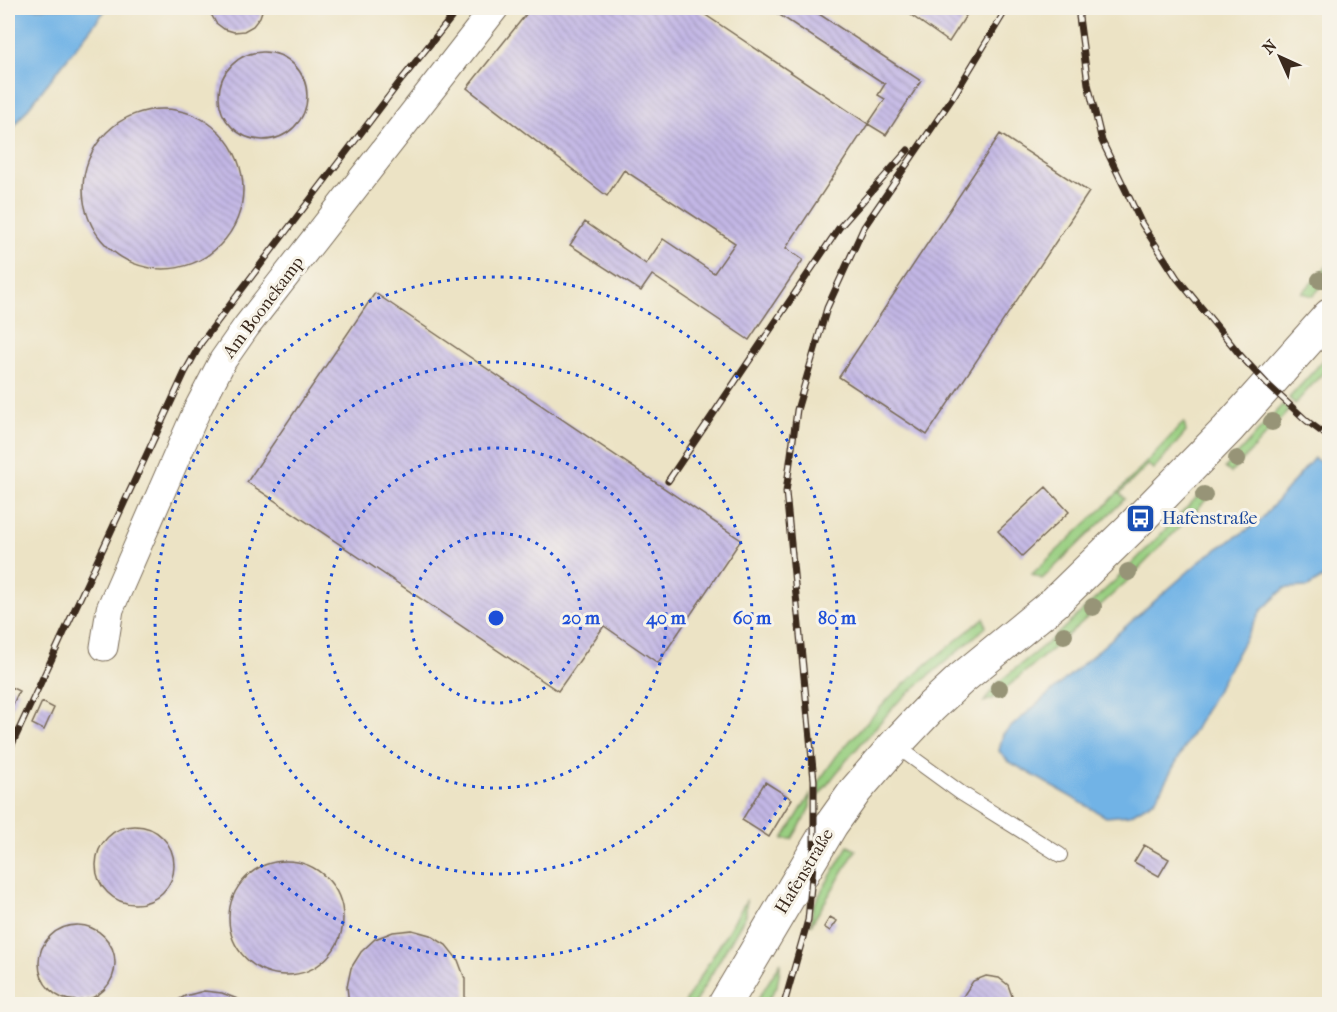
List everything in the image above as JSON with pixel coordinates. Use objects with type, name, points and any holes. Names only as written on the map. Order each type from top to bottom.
[{"type":"street","name":"Am Boonekamp","points":[[104,647],[110,609],[197,410],[223,360],[246,327],[495,8]]},
{"type":"street","name":"Hafenstraße","points":[[725,1005],[831,825],[856,790],[895,745],[938,700],[1055,602],[1130,529],[1228,429],[1329,315]]},
{"type":"lane","points":[[895,745],[961,793],[1060,855]]},
{"type":"green space","points":[[1329,264],[1329,278],[1313,296],[1302,293]]},
{"type":"green space","points":[[1329,354],[1329,366],[1295,404],[1289,398]]},
{"type":"green space","points":[[1282,405],[1289,410],[1231,473],[1225,468]]},
{"type":"green space","points":[[1184,422],[1186,432],[1154,469],[1148,465],[1120,493],[1125,499],[1042,579],[1032,574],[1107,504]]},
{"type":"green space","points":[[1204,490],[1210,496],[1126,582],[1057,645],[994,698],[984,702],[1000,681],[1053,638],[1121,575]]},
{"type":"green space","points":[[984,618],[986,627],[897,703],[819,795],[819,781],[838,754],[891,696]]},
{"type":"green space","points":[[810,795],[810,809],[792,839],[783,839]]},
{"type":"green space","points":[[848,846],[856,850],[811,925],[813,906]]},
{"type":"green space","points":[[746,901],[746,915],[694,1004],[684,1004]]},
{"type":"green space","points":[[781,962],[777,986],[766,1004],[755,1004]]},
{"type":"water","points":[[8,8],[107,8],[18,121],[8,137]]},
{"type":"water","points":[[1314,458],[1329,468],[1329,574],[1308,587],[1285,588],[1261,611],[1155,800],[1130,815],[1106,817],[1008,761],[999,751],[1003,734],[1206,556],[1258,523]]},
{"type":"building","points":[[210,8],[263,8],[253,26],[244,31],[234,32],[216,23]]},
{"type":"building","points":[[531,8],[695,8],[868,124],[786,248],[803,260],[749,340],[652,275],[641,291],[570,245],[585,222],[646,264],[663,239],[714,273],[735,243],[624,170],[607,196],[467,88]]},
{"type":"building","points":[[769,8],[810,8],[921,81],[886,135],[868,124],[885,99],[878,95],[885,84]]},
{"type":"building","points":[[901,8],[971,8],[949,42]]},
{"type":"building","points":[[254,52],[272,52],[288,59],[300,71],[307,87],[307,105],[300,121],[288,133],[272,140],[254,140],[238,133],[226,121],[219,105],[219,87],[226,71],[238,59]]},
{"type":"building","points":[[163,109],[179,110],[194,115],[208,122],[220,132],[230,144],[237,158],[242,173],[242,205],[237,220],[230,234],[220,246],[208,256],[194,263],[179,268],[163,269],[147,268],[132,263],[118,256],[106,246],[96,234],[89,220],[84,205],[83,189],[84,173],[89,158],[96,144],[106,132],[118,122],[132,115],[147,110]]},
{"type":"building","points":[[1000,134],[1089,192],[927,435],[839,377]]},
{"type":"building","points":[[375,293],[741,540],[658,663],[604,626],[558,691],[247,482]]},
{"type":"building","points":[[1046,487],[1069,512],[1022,556],[998,531]]},
{"type":"building","points":[[8,686],[19,691],[8,715]]},
{"type":"building","points":[[42,702],[54,708],[44,730],[32,724]]},
{"type":"building","points":[[765,782],[792,799],[769,837],[742,820]]},
{"type":"building","points":[[135,826],[150,829],[162,838],[171,850],[174,865],[171,880],[162,892],[150,901],[135,904],[120,901],[108,892],[99,880],[96,865],[99,850],[108,838],[120,829]]},
{"type":"building","points":[[1144,845],[1169,859],[1159,876],[1134,862]]},
{"type":"building","points":[[286,861],[308,865],[327,877],[339,896],[343,918],[339,940],[327,959],[308,971],[286,975],[264,971],[245,959],[233,940],[229,918],[233,896],[245,877],[264,865]]},
{"type":"building","points":[[830,917],[837,921],[830,931],[824,927]]},
{"type":"building","points":[[70,925],[84,925],[98,931],[109,942],[115,956],[112,978],[104,990],[84,1001],[70,1001],[56,995],[45,984],[39,970],[39,956],[45,942],[56,931]]},
{"type":"building","points":[[412,930],[430,935],[446,945],[458,960],[465,979],[463,1004],[349,1004],[347,987],[351,968],[361,952],[375,939],[393,932]]},
{"type":"building","points":[[986,976],[999,978],[1008,985],[1012,996],[1011,1004],[958,1004],[973,981]]},
{"type":"building","points":[[204,991],[222,993],[245,1004],[171,1004],[185,996]]},
{"type":"railway","points":[[8,753],[185,372],[201,343],[402,79],[459,8]]},
{"type":"railway","points":[[784,1004],[808,920],[814,854],[814,780],[786,492],[797,410],[827,308],[864,227],[953,97],[1007,8]]},
{"type":"railway","points":[[1080,8],[1079,17],[1088,84],[1102,141],[1142,224],[1177,278],[1241,356],[1307,421],[1330,438]]},
{"type":"railway","points":[[668,481],[839,228],[908,150]]},
{"type":"place","name":"Hafenstraße","points":[[1141,518]]}]
